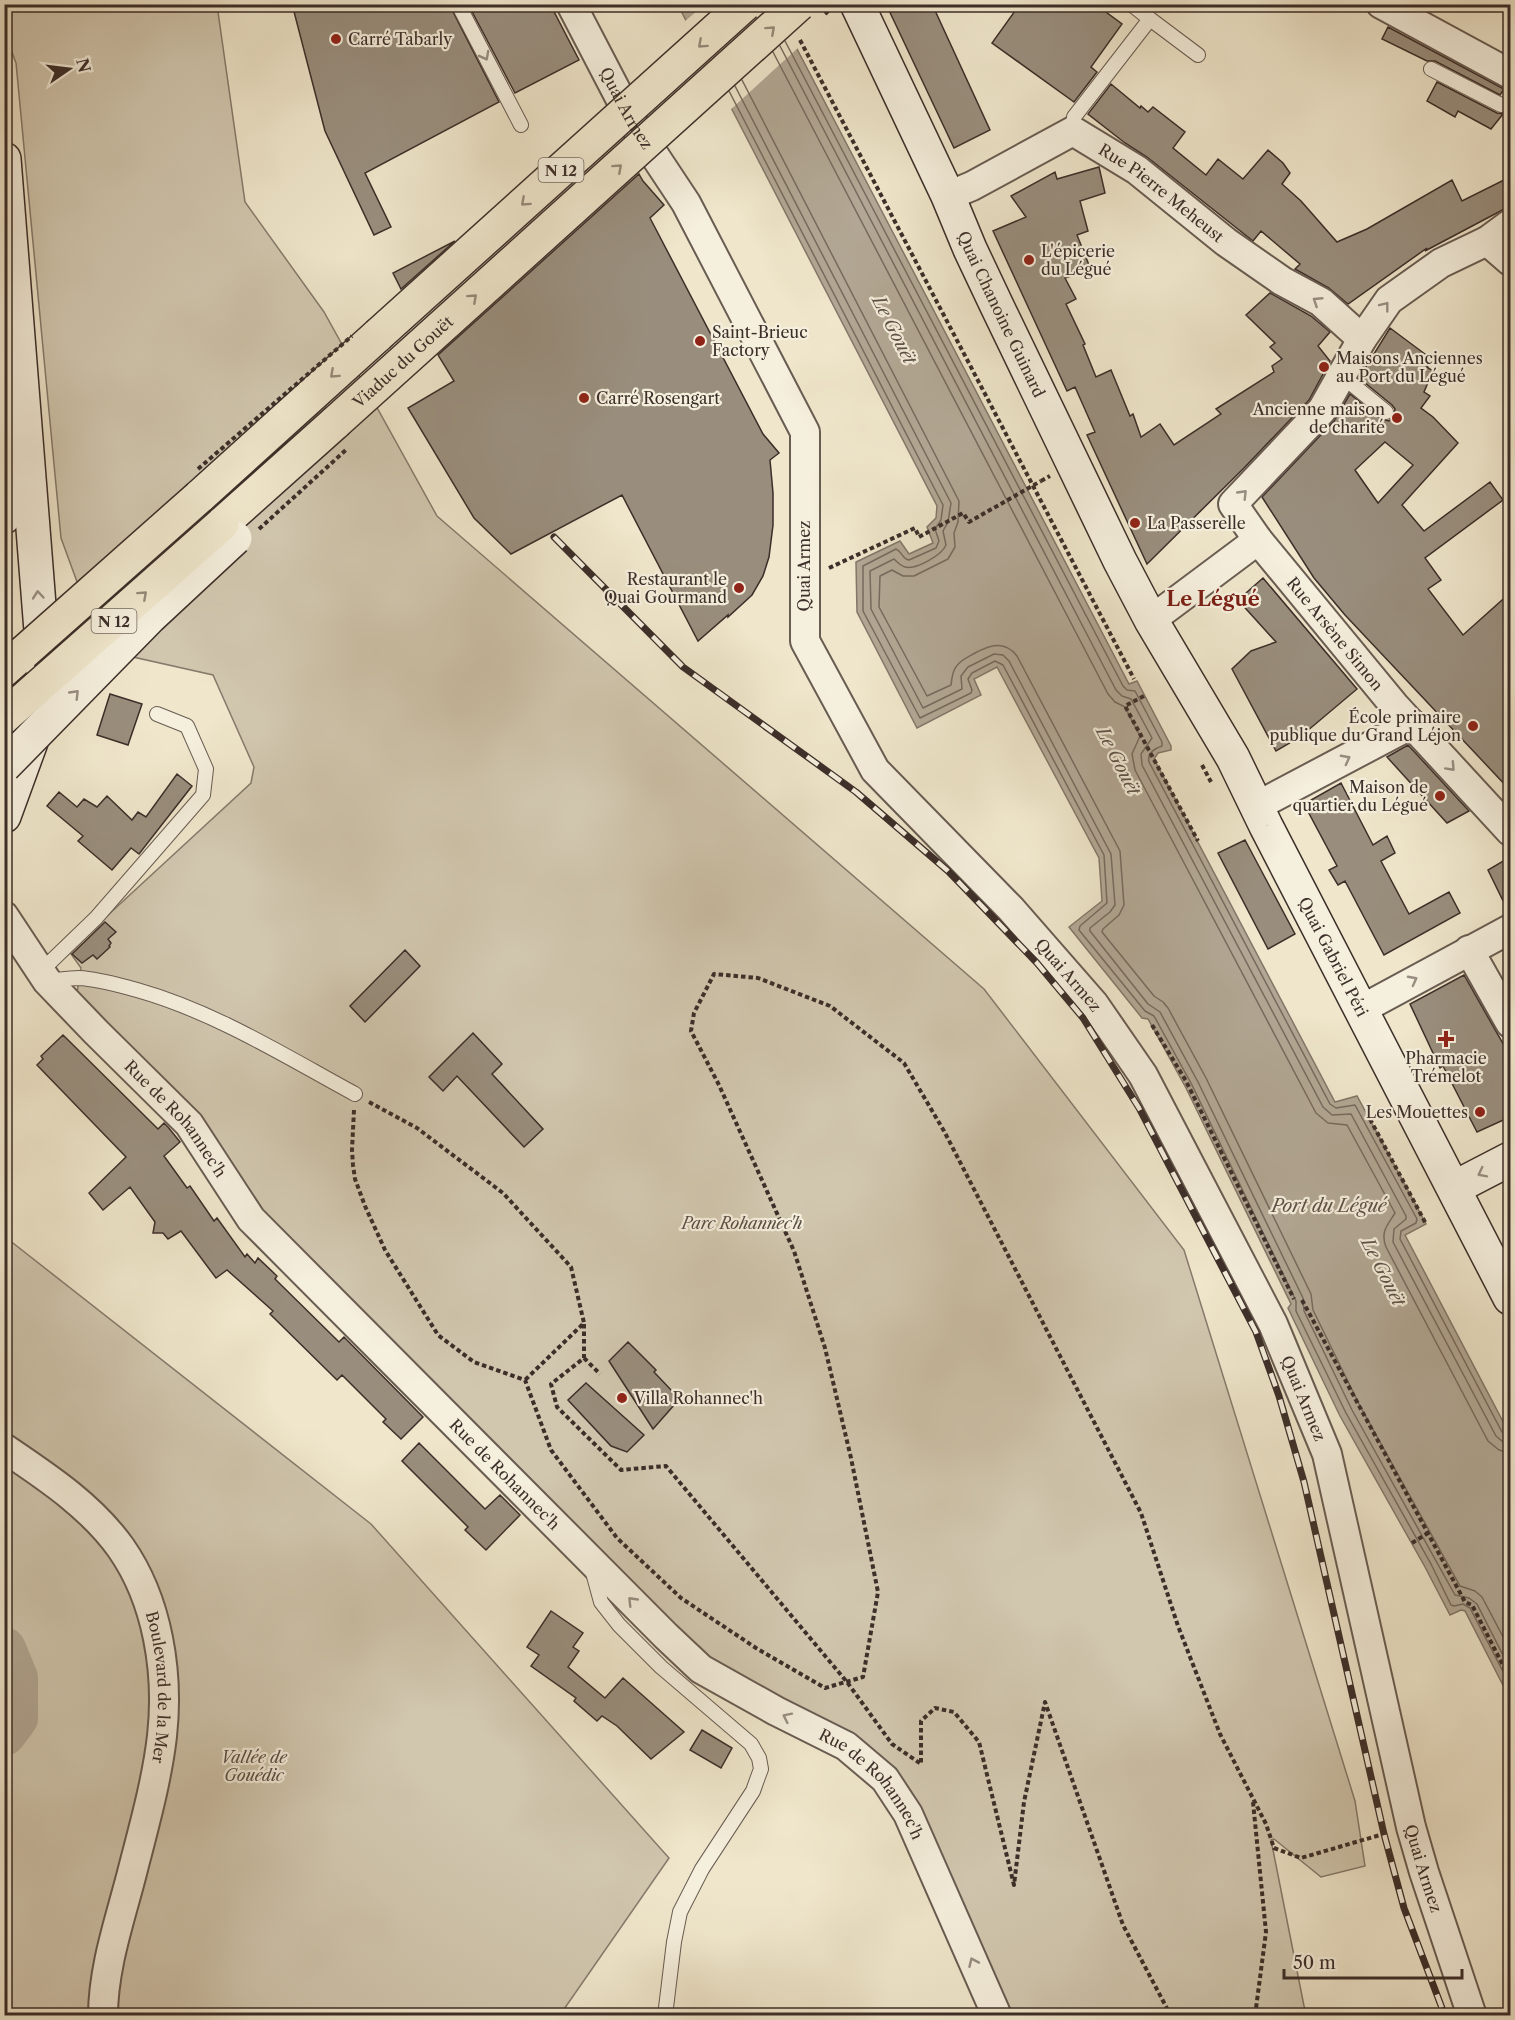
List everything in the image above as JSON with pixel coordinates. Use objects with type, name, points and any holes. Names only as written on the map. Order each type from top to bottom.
[{"type":"highway","name":"N 12","points":[[11,663],[199,497],[745,4]]},
{"type":"highway","name":"Viaduc du Gouët","points":[[4,717],[336,422],[798,20]]},
{"type":"street","name":"Quai Armez","points":[[570,4],[633,123],[686,203],[805,432],[805,641],[874,770],[1011,909],[1094,1004],[1143,1075],[1273,1324],[1327,1454],[1411,1827],[1472,2016]]},
{"type":"street","name":"Quai Chanoine Guinard","points":[[857,4],[948,196],[996,304],[1151,620]]},
{"type":"street","points":[[1381,4],[1510,74]]},
{"type":"street","points":[[948,196],[972,186],[1073,131]]},
{"type":"street","name":"Rue Pierre Meheust","points":[[1073,131],[1137,170],[1226,242],[1282,281],[1321,302],[1362,339]]},
{"type":"street","points":[[4,159],[44,669],[31,742],[4,816]]},
{"type":"street","points":[[1342,376],[1362,339],[1389,300],[1441,263],[1487,241],[1510,224]]},
{"type":"street","points":[[1487,241],[1510,261]]},
{"type":"street","name":"Rue Arsène Simon","points":[[1342,376],[1322,410],[1233,504],[1258,540],[1412,724],[1510,831]]},
{"type":"street","points":[[4,766],[150,617],[235,538],[336,422]]},
{"type":"street","points":[[4,517],[26,440]]},
{"type":"street","points":[[1151,620],[1258,540]]},
{"type":"street","name":"Quai Gabriel Péri","points":[[1151,620],[1233,758],[1510,1298]]},
{"type":"street","points":[[1257,806],[1412,724]]},
{"type":"street","name":"Rue de Rohannec'h","points":[[4,916],[44,976],[96,1032],[189,1124],[251,1219],[700,1669],[846,1746],[885,1779],[908,1814],[997,2016]]},
{"type":"street","points":[[1362,1008],[1510,929]]},
{"type":"street","points":[[1469,950],[1510,1023]]},
{"type":"street","points":[[1454,1188],[1510,1159]]},
{"type":"street","name":"Boulevard de la Mer","points":[[4,1448],[64,1489],[95,1518],[121,1549],[143,1589],[156,1630],[163,1682],[162,1736],[147,1814],[109,1963],[104,1990],[104,2016]]},
{"type":"lane","points":[[458,4],[521,125]]},
{"type":"lane","points":[[1131,4],[1198,56]]},
{"type":"lane","points":[[1073,131],[1074,117],[1150,19]]},
{"type":"lane","points":[[1431,69],[1501,105],[1510,104]]},
{"type":"lane","points":[[1342,376],[1386,412]]},
{"type":"lane","points":[[44,976],[203,795],[206,770],[187,726],[157,714]]},
{"type":"lane","points":[[44,976],[111,982],[200,1012],[355,1094]]},
{"type":"lane","points":[[589,1556],[601,1602],[619,1625],[661,1667],[751,1744],[759,1758],[761,1769],[753,1791],[702,1869],[681,1912],[674,1942],[665,2016]]},
{"type":"path","points":[[798,20],[1134,679]]},
{"type":"path","points":[[804,579],[915,528],[920,537],[963,513],[969,522],[1041,481]]},
{"type":"path","points":[[1144,696],[1125,706],[1198,841]]},
{"type":"path","points":[[525,1380],[551,1450],[617,1538],[681,1598],[756,1648],[825,1688],[864,1677],[878,1592],[866,1526],[825,1348],[794,1251],[719,1085],[691,1030],[694,1013],[714,974],[758,978],[830,1006],[904,1063],[944,1131],[1141,1513],[1190,1659],[1220,1734],[1266,1824],[1274,1848],[1300,1858],[1411,1827]]},
{"type":"path","points":[[1152,1025],[1186,1081],[1294,1299]]},
{"type":"path","points":[[525,1380],[474,1362],[438,1335],[385,1250],[355,1179],[352,1150],[355,1094],[417,1128],[503,1193],[571,1267],[584,1323],[584,1358],[600,1374]]},
{"type":"path","points":[[1370,1119],[1426,1224]]},
{"type":"path","points":[[1302,1300],[1465,1602],[1472,1605],[1510,1679]]},
{"type":"path","points":[[525,1380],[584,1323]]},
{"type":"path","points":[[584,1358],[552,1384],[557,1407],[621,1470],[666,1466],[847,1682],[892,1744],[921,1764],[921,1721],[934,1708],[954,1712],[979,1742],[1014,1886],[1024,1802],[1045,1702],[1123,1925],[1171,2016]]},
{"type":"path","points":[[1412,1543],[1428,1533]]},
{"type":"path","points":[[1252,1799],[1266,1932],[1256,2016]]},
{"type":"green space","name":"Parc Rohannec'h","points":[[5,5],[217,5],[245,202],[324,312],[437,516],[984,989],[1184,1250],[1355,1801],[1365,1866],[1321,1877],[1274,1839],[1271,1840],[1304,2006],[1308,2015],[1006,2015],[885,1762],[861,1739],[777,1702],[699,1656],[268,1221],[77,993],[81,968],[69,951],[251,783],[254,767],[213,675],[102,650],[61,538],[16,63],[5,34]]},
{"type":"green space","name":"Vallée de Gouédic","points":[[4,1236],[371,1524],[669,1858],[560,2015],[5,2015]]},
{"type":"water","name":"Port du Légué","points":[[678,5],[774,5],[1129,684],[1137,681],[1171,746],[1171,750],[1158,753],[1154,759],[1335,1102],[1357,1096],[1426,1224],[1405,1235],[1510,1435],[1510,1699],[1465,1611],[1461,1610],[1450,1615],[1340,1416],[1288,1308],[1291,1304],[1186,1088],[1148,1019],[1142,1018],[1069,927],[1102,901],[1099,858],[997,667],[974,679],[981,695],[917,728],[857,612],[856,562],[900,541],[909,554],[933,543],[927,527],[936,518],[937,506]]},
{"type":"pier","points":[[777,4],[799,47],[729,111],[684,22],[704,5]]},
{"type":"building","points":[[292,4],[449,4],[499,102],[365,173],[391,227],[374,235],[325,131]]},
{"type":"building","points":[[468,4],[550,4],[579,60],[515,93]]},
{"type":"building","points":[[886,4],[932,4],[990,130],[954,148]]},
{"type":"building","points":[[1020,4],[1095,4],[1122,24],[1091,67],[1097,72],[1074,102],[992,43]]},
{"type":"building","points":[[1388,27],[1504,89],[1500,95],[1435,61],[1427,61],[1382,39]]},
{"type":"building","points":[[1437,82],[1503,114],[1491,129],[1458,111],[1455,117],[1427,101]]},
{"type":"building","points":[[1111,84],[1140,108],[1141,106],[1148,112],[1153,107],[1185,132],[1173,148],[1206,175],[1218,159],[1243,179],[1268,150],[1283,163],[1290,173],[1282,184],[1301,201],[1337,242],[1367,229],[1452,180],[1462,201],[1510,177],[1510,206],[1425,251],[1427,248],[1348,304],[1329,288],[1295,269],[1300,264],[1261,231],[1253,241],[1147,157],[1088,114]]},
{"type":"building","points":[[1099,167],[1105,193],[1080,201],[1088,231],[1077,235],[1091,270],[1065,278],[1076,299],[1066,304],[1085,344],[1083,345],[1096,377],[1111,370],[1130,416],[1133,414],[1141,437],[1160,424],[1174,445],[1221,414],[1216,409],[1274,372],[1272,366],[1282,359],[1270,347],[1275,343],[1246,315],[1270,293],[1311,316],[1330,332],[1318,346],[1330,361],[1309,400],[1147,564],[1087,435],[1095,432],[1075,387],[1067,391],[993,231],[1026,217],[1011,196],[1055,172],[1057,179]]},
{"type":"building","name":"Carré Rosengart","points":[[639,174],[664,205],[650,218],[763,434],[779,453],[770,460],[773,525],[769,557],[763,576],[752,595],[698,641],[622,495],[511,554],[474,518],[408,408],[454,381],[438,355]]},
{"type":"building","points":[[455,241],[401,289],[393,273]]},
{"type":"building","points":[[1390,328],[1433,360],[1427,367],[1433,371],[1424,392],[1430,396],[1421,408],[1458,443],[1402,505],[1424,531],[1490,482],[1503,500],[1425,558],[1441,580],[1428,589],[1463,635],[1510,593],[1510,790],[1345,615],[1314,578],[1262,497],[1334,421],[1350,394],[1381,419],[1389,421],[1393,417],[1395,409],[1392,405],[1359,378]],"holes":[[[1385,442],[1413,465],[1378,503],[1355,470]]]},
{"type":"building","points":[[1263,578],[1357,689],[1300,737],[1276,751],[1232,669],[1251,651],[1276,642],[1238,600]]},
{"type":"building","points":[[110,694],[142,704],[128,745],[97,735]]},
{"type":"building","points":[[1408,745],[1469,811],[1447,823],[1387,757]]},
{"type":"building","points":[[177,774],[192,786],[139,854],[131,848],[112,870],[78,841],[83,836],[47,806],[59,792],[77,807],[84,799],[97,807],[107,796],[132,820],[138,812],[146,817]]},
{"type":"building","points":[[1341,783],[1373,845],[1387,836],[1395,853],[1381,861],[1409,914],[1449,892],[1460,913],[1384,955],[1345,881],[1338,885],[1329,870],[1337,866],[1304,804]]},
{"type":"building","points":[[1245,840],[1295,934],[1268,949],[1218,853]]},
{"type":"building","points":[[1510,857],[1510,913],[1509,913],[1488,870]]},
{"type":"building","points":[[105,922],[116,932],[108,939],[111,943],[110,947],[97,959],[93,955],[82,963],[72,954]]},
{"type":"building","points":[[405,950],[420,966],[365,1022],[350,1006]]},
{"type":"building","points":[[1464,975],[1510,1056],[1510,1117],[1477,1132],[1443,1066],[1440,1068],[1410,1004]]},
{"type":"building","points":[[473,1033],[502,1064],[492,1074],[543,1129],[524,1147],[457,1076],[443,1091],[429,1077]]},
{"type":"building","points":[[63,1035],[158,1129],[164,1123],[168,1127],[180,1142],[164,1156],[187,1188],[190,1186],[214,1221],[217,1218],[245,1257],[247,1254],[255,1263],[258,1258],[277,1276],[275,1279],[339,1342],[344,1337],[423,1417],[401,1439],[383,1422],[386,1419],[342,1375],[337,1380],[270,1314],[273,1311],[227,1270],[216,1278],[181,1231],[168,1239],[163,1233],[153,1233],[155,1222],[130,1187],[103,1210],[89,1193],[126,1157],[37,1065],[43,1059],[41,1056]]},
{"type":"building","points":[[628,1342],[656,1370],[654,1372],[672,1391],[675,1404],[653,1429],[609,1361]]},
{"type":"building","points":[[586,1383],[644,1435],[627,1452],[611,1446],[568,1400]]},
{"type":"building","points":[[419,1443],[485,1509],[500,1495],[520,1515],[486,1550],[465,1530],[468,1527],[402,1461]]},
{"type":"building","points":[[551,1611],[583,1633],[573,1647],[579,1651],[568,1667],[605,1698],[623,1678],[684,1732],[651,1759],[617,1726],[602,1716],[597,1721],[574,1701],[576,1698],[531,1666],[539,1655],[527,1647]]},
{"type":"building","points":[[702,1730],[732,1748],[721,1768],[690,1750]]},
{"type":"waterway","points":[[4,1649],[16,1678],[16,1718],[4,1734]]},
{"type":"railway","points":[[554,537],[683,667],[856,792],[948,871],[1037,963],[1083,1018],[1139,1108],[1256,1332],[1279,1396],[1304,1482],[1384,1834],[1404,1908],[1445,2016]]},
{"type":"place","name":"Carré Tabarly","points":[[336,39]]},
{"type":"place","name":"L'épicerie du Légué","points":[[1029,260]]},
{"type":"place","name":"Saint-Brieuc Factory","points":[[700,341]]},
{"type":"place","name":"Maisons Anciennes au Port du Légué","points":[[1324,367]]},
{"type":"place","name":"Carré Rosengart","points":[[584,398]]},
{"type":"place","name":"Ancienne maison de charité","points":[[1397,418]]},
{"type":"place","name":"La Passerelle","points":[[1135,523]]},
{"type":"place","name":"Restaurant le Quai Gourmand","points":[[739,588]]},
{"type":"place","name":"École primaire publique du Grand Léjon","points":[[1473,726]]},
{"type":"place","name":"Maison de quartier du Légué","points":[[1440,796]]},
{"type":"place","name":"Pharmacie Trémelot","points":[[1446,1039]]},
{"type":"place","name":"Les Mouettes","points":[[1480,1112]]},
{"type":"place","name":"Villa Rohannec'h","points":[[622,1398]]},
{"type":"district","name":"Le Légué","points":[[1213,599]]},
{"type":"water label","name":"Le Gouët","points":[[894,330]]},
{"type":"water label","name":"Le Gouët","points":[[1118,761]]},
{"type":"water label","name":"Le Gouët","points":[[1383,1272]]}]
